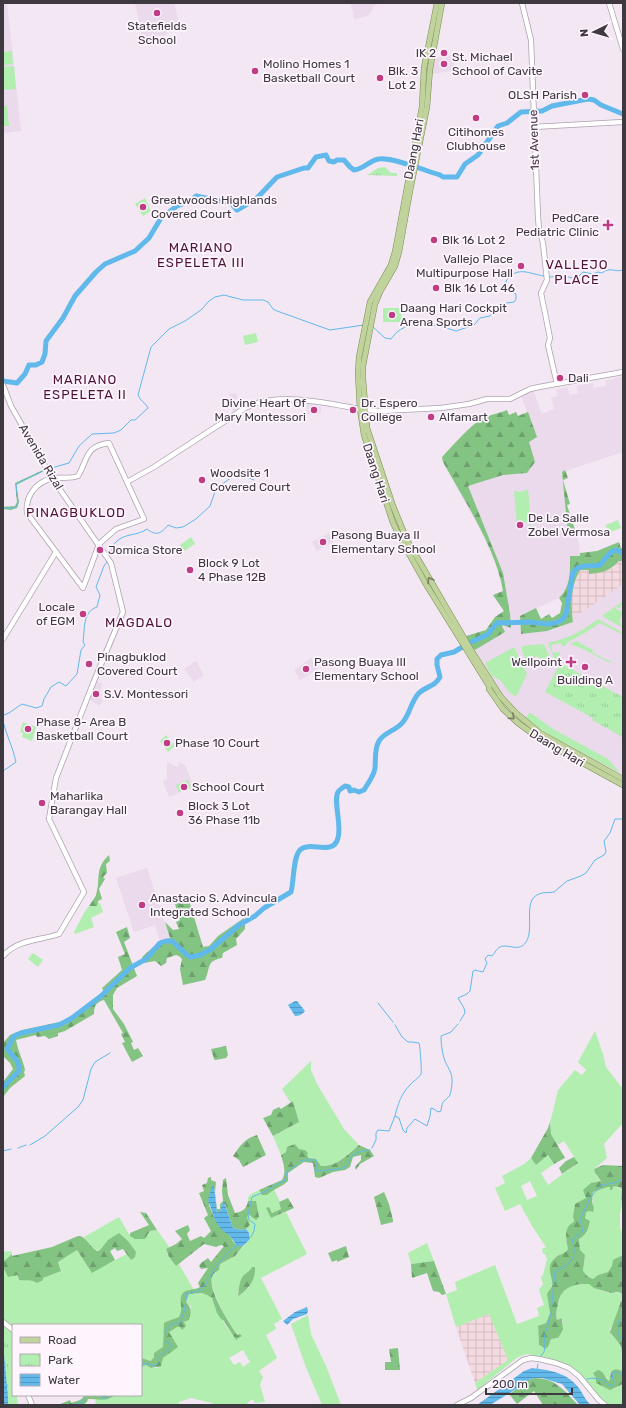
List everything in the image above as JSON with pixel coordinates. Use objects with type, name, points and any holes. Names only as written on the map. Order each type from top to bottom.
[{"type":"main road","name":"Daang Hari","points":[[439,5],[426,74],[427,108],[411,173],[395,266],[377,298],[369,319],[362,372],[362,429],[393,523],[414,563],[462,638],[496,699],[518,722],[547,744],[623,785]]},
{"type":"main road","name":"Daang Hari","points":[[469,650],[501,697],[519,716],[550,739],[623,779]]},
{"type":"street","name":"1st Avenue","points":[[522,3],[531,40],[533,127],[539,229],[543,243],[546,277],[541,293],[550,338],[548,345],[557,384]]},
{"type":"street","points":[[609,3],[623,49]]},
{"type":"street","points":[[533,127],[623,122]]},
{"type":"street","points":[[127,482],[154,467],[245,408],[258,402],[290,400],[362,409],[394,410],[455,407],[485,400],[510,399],[530,389],[623,372]]},
{"type":"street","name":"Avenida Rizal","points":[[3,385],[11,406],[46,470],[109,558],[123,612],[56,778],[50,807],[49,818],[84,892],[59,934],[21,943],[10,949],[3,956]]},
{"type":"street","points":[[109,443],[144,519],[116,529],[99,544],[83,588],[27,513],[29,495],[32,490],[52,478],[69,478],[78,476],[89,452],[96,446],[109,443]]},
{"type":"street","points":[[3,639],[56,552]]},
{"type":"street","points":[[3,1322],[12,1329]]},
{"type":"street","points":[[457,1405],[471,1398],[523,1360],[530,1358],[556,1363],[574,1372],[605,1405]]},
{"type":"shaded area","points":[[3,3],[7,3],[21,131],[3,133]]},
{"type":"shaded area","name":"Statefields School","points":[[135,3],[174,3],[179,22],[171,24],[172,30],[168,31],[166,35],[142,38]]},
{"type":"shaded area","points":[[351,3],[377,3],[368,16],[354,19]]},
{"type":"shaded area","name":"St. Michael School of Cavite","points":[[452,55],[456,70],[432,74],[434,58]]},
{"type":"shaded area","points":[[623,376],[623,452],[562,472],[568,533],[576,533],[580,556],[570,557],[570,576],[568,585],[559,598],[520,616],[521,634],[553,630],[573,622],[573,617],[623,584],[623,775],[553,737],[529,721],[506,698],[475,650],[505,632],[502,626],[504,625],[511,628],[502,612],[504,611],[493,595],[503,591],[500,574],[482,533],[443,462],[442,457],[468,430],[485,417],[500,414],[507,410],[509,415],[516,412],[518,416],[527,412],[521,395],[533,390],[542,414],[554,409],[551,398],[558,396],[556,390],[567,387],[570,395],[578,393],[577,386],[593,383],[594,388],[606,386],[605,381]]},
{"type":"shaded area","points":[[236,393],[239,409],[233,413],[229,394]]},
{"type":"shaded area","name":"Divine Heart Of Mary Montessori","points":[[307,403],[315,404],[315,407],[321,406],[321,413],[307,414]]},
{"type":"shaded area","name":"Pasong Buaya II Elementary School","points":[[329,533],[334,541],[317,551],[312,542]]},
{"type":"shaded area","points":[[619,561],[623,561],[623,584],[573,617],[571,599],[572,590],[580,570],[590,570],[589,574],[613,568]]},
{"type":"shaded area","name":"Pasong Buaya III Elementary School","points":[[311,658],[318,669],[300,680],[294,670]]},
{"type":"shaded area","points":[[196,661],[204,675],[194,682],[184,669]]},
{"type":"shaded area","name":"S.V. Montessori","points":[[96,682],[102,683],[100,693],[102,695],[100,698],[103,701],[99,706],[89,699]]},
{"type":"shaded area","points":[[167,762],[177,767],[180,762],[185,765],[194,787],[169,797],[163,781],[167,779]]},
{"type":"shaded area","name":"Anastacio S. Advincula Integrated School","points":[[147,868],[170,938],[160,941],[155,925],[134,932],[116,878]]},
{"type":"shaded area","points":[[489,1314],[508,1360],[475,1383],[456,1327]]},
{"type":"green space","points":[[12,51],[13,64],[3,65],[3,52]]},
{"type":"green space","points":[[14,66],[16,89],[3,90],[3,67]]},
{"type":"green space","points":[[3,106],[7,106],[9,126],[3,126]]},
{"type":"green space","points":[[385,167],[391,173],[397,173],[397,176],[367,175],[378,168]]},
{"type":"green space","name":"Greatwoods Highlands Covered Court","points":[[145,198],[151,211],[143,216],[135,204]]},
{"type":"green space","name":"Daang Hari Cockpit Arena Sports","points":[[383,308],[402,308],[401,322],[383,322]]},
{"type":"green space","points":[[256,333],[258,342],[245,345],[243,336]]},
{"type":"green space","points":[[507,410],[509,415],[516,412],[518,416],[528,412],[537,437],[529,442],[535,462],[527,473],[503,475],[468,486],[503,573],[511,628],[503,625],[502,626],[505,632],[475,650],[466,636],[486,630],[495,617],[504,611],[493,595],[503,591],[494,558],[469,508],[443,462],[442,457],[474,424],[486,417]]},
{"type":"green space","points":[[43,470],[44,471],[16,485],[19,502],[17,508],[11,510],[3,509],[3,507],[15,506],[17,502],[15,483]]},
{"type":"green space","points":[[565,470],[568,478],[563,480],[570,504],[567,505],[576,533],[568,534],[562,472]]},
{"type":"green space","points":[[528,489],[531,526],[535,526],[536,528],[529,529],[529,522],[517,523],[514,491],[521,492]]},
{"type":"green space","points":[[618,520],[621,528],[608,533],[606,525]]},
{"type":"green space","points":[[191,537],[195,544],[184,551],[180,545]]},
{"type":"green space","points":[[619,542],[621,548],[623,548],[623,561],[619,561],[606,571],[598,573],[589,574],[589,570],[580,570],[574,583],[572,595],[573,622],[547,631],[521,634],[520,616],[536,608],[541,619],[549,614],[552,618],[560,613],[562,603],[559,598],[568,584],[570,573],[570,556],[580,556],[580,553],[597,551]]},
{"type":"green space","points":[[623,601],[623,606],[621,605],[620,608],[616,607],[616,609],[623,612],[623,618],[621,617],[619,621],[621,622],[620,624],[623,628],[602,616]]},
{"type":"green space","points":[[598,619],[623,633],[623,635],[600,623],[568,642],[564,647],[560,643],[551,645],[553,653],[560,653],[557,660],[555,660],[548,643],[574,634]]},
{"type":"green space","points":[[576,641],[593,650],[592,652],[609,661],[611,660],[610,663],[570,644]]},
{"type":"green space","points":[[544,644],[550,658],[547,656],[544,660],[536,656],[532,661],[529,657],[527,658],[529,662],[527,662],[522,651],[522,646]]},
{"type":"green space","points":[[514,647],[527,674],[516,697],[509,692],[500,680],[492,676],[485,663]]},
{"type":"green space","points":[[560,663],[623,697],[623,737],[592,720],[593,718],[545,692]]},
{"type":"green space","points":[[529,713],[553,729],[608,759],[620,773],[540,729],[526,718]]},
{"type":"green space","name":"Phase 8- Area B Basketball Court","points":[[23,722],[36,727],[32,741],[22,737],[23,733],[20,732]]},
{"type":"green space","name":"Phase 10 Court","points":[[166,735],[175,746],[168,752],[160,741]]},
{"type":"green space","name":"School Court","points":[[188,780],[191,788],[179,792],[176,785]]},
{"type":"green space","points":[[109,855],[110,861],[106,864],[107,873],[103,877],[105,879],[99,889],[102,899],[98,901],[97,906],[89,906],[96,895],[101,865]]},
{"type":"green space","points":[[189,900],[203,947],[209,946],[218,936],[244,918],[245,929],[236,939],[237,945],[223,953],[222,958],[211,963],[205,980],[183,985],[180,969],[182,959],[179,956],[176,955],[167,958],[166,963],[161,966],[155,961],[144,963],[142,957],[160,941],[170,938],[165,922],[173,930],[179,929],[176,922],[180,920],[175,904]]},
{"type":"green space","points":[[97,903],[100,903],[103,912],[91,918],[94,927],[75,934],[74,932],[84,913],[89,906],[96,906]]},
{"type":"green space","points":[[127,927],[130,938],[124,942],[137,976],[117,988],[113,995],[113,1009],[124,1024],[133,1042],[131,1043],[134,1050],[138,1048],[143,1056],[132,1062],[122,1043],[125,1042],[121,1034],[123,1033],[104,1000],[96,1005],[94,1014],[65,1031],[58,1033],[58,1036],[49,1039],[45,1036],[37,1037],[36,1035],[16,1040],[25,1070],[25,1076],[10,1088],[3,1097],[3,1082],[13,1069],[10,1063],[3,1056],[3,1043],[10,1035],[22,1030],[64,1021],[104,992],[102,988],[122,970],[118,957],[125,954],[116,932]]},
{"type":"green space","points":[[33,953],[43,960],[38,967],[28,959]]},
{"type":"green space","points":[[595,1031],[606,1067],[623,1089],[623,1123],[604,1144],[607,1158],[594,1169],[596,1176],[601,1181],[592,1183],[584,1190],[587,1198],[575,1204],[573,1216],[574,1222],[566,1234],[568,1249],[566,1252],[554,1258],[552,1285],[548,1297],[550,1313],[546,1323],[538,1327],[539,1345],[542,1348],[548,1347],[550,1340],[552,1338],[557,1339],[563,1330],[563,1320],[561,1318],[557,1320],[556,1312],[559,1299],[565,1290],[578,1284],[589,1284],[610,1293],[623,1294],[623,1302],[620,1302],[614,1322],[610,1329],[612,1335],[621,1346],[623,1371],[616,1369],[610,1373],[609,1381],[606,1376],[596,1378],[599,1384],[608,1389],[613,1389],[623,1384],[623,1405],[608,1405],[577,1372],[528,1354],[518,1357],[477,1390],[475,1383],[508,1360],[489,1314],[456,1327],[446,1294],[457,1290],[455,1282],[495,1265],[517,1324],[539,1316],[537,1308],[544,1305],[539,1290],[543,1284],[541,1277],[543,1275],[547,1259],[545,1254],[543,1254],[542,1249],[546,1247],[520,1204],[505,1211],[495,1188],[505,1183],[502,1176],[524,1164],[531,1158],[536,1165],[548,1155],[554,1164],[541,1173],[548,1185],[578,1163],[564,1141],[558,1145],[551,1134],[550,1122],[558,1090],[575,1070],[582,1075],[586,1070],[578,1062]],"holes":[[[530,1181],[537,1196],[527,1200],[521,1186]]]},
{"type":"green space","points":[[226,1046],[228,1055],[226,1058],[215,1060],[211,1049]]},
{"type":"green space","points":[[311,1061],[311,1070],[317,1084],[344,1129],[359,1145],[342,1159],[327,1166],[321,1166],[307,1155],[308,1153],[305,1150],[299,1149],[295,1144],[281,1155],[273,1136],[299,1122],[293,1101],[290,1102],[282,1089]]},
{"type":"green space","points":[[293,1101],[299,1122],[273,1136],[263,1118],[271,1115],[273,1110],[279,1107],[281,1109]]},
{"type":"green space","points":[[550,1122],[551,1134],[565,1158],[554,1164],[548,1155],[536,1165],[531,1158]]},
{"type":"green space","points":[[257,1135],[266,1155],[243,1167],[239,1160],[233,1156],[246,1140]]},
{"type":"green space","points":[[295,1144],[299,1149],[305,1150],[308,1153],[307,1155],[309,1158],[316,1159],[321,1166],[327,1166],[337,1162],[359,1145],[370,1150],[374,1156],[360,1164],[356,1170],[355,1167],[361,1160],[361,1155],[353,1157],[350,1167],[319,1178],[315,1177],[313,1163],[304,1162],[288,1173],[288,1181],[286,1183],[267,1195],[262,1195],[259,1190],[282,1180],[284,1164],[281,1155],[286,1152],[287,1147]]},
{"type":"green space","points":[[574,1157],[578,1163],[562,1174],[559,1168],[566,1161]]},
{"type":"green space","points":[[603,1165],[623,1166],[623,1198],[621,1200],[622,1189],[618,1187],[613,1187],[612,1190],[610,1190],[610,1187],[608,1187],[593,1192],[593,1212],[588,1211],[585,1218],[590,1221],[589,1227],[587,1232],[579,1239],[580,1250],[585,1255],[583,1271],[587,1276],[593,1279],[598,1275],[608,1272],[612,1266],[613,1260],[623,1256],[623,1294],[618,1292],[611,1293],[594,1288],[589,1284],[578,1284],[565,1290],[559,1299],[556,1312],[557,1320],[562,1318],[563,1330],[558,1338],[551,1339],[548,1347],[545,1349],[539,1345],[538,1326],[546,1323],[550,1313],[547,1294],[552,1286],[550,1265],[555,1258],[568,1249],[566,1234],[568,1227],[574,1222],[573,1216],[575,1204],[586,1198],[583,1190],[591,1183],[601,1181],[594,1169]]},
{"type":"green space","points":[[211,1177],[211,1180],[216,1182],[215,1193],[217,1209],[220,1209],[220,1204],[223,1201],[223,1180],[226,1178],[228,1195],[235,1213],[244,1210],[248,1201],[256,1201],[259,1217],[256,1220],[249,1215],[247,1217],[250,1225],[246,1229],[240,1230],[233,1228],[225,1204],[222,1204],[220,1211],[217,1214],[214,1186],[209,1205],[214,1217],[234,1243],[239,1246],[243,1246],[235,1256],[220,1264],[219,1270],[212,1276],[213,1290],[216,1298],[237,1335],[240,1334],[242,1336],[236,1340],[217,1313],[212,1298],[202,1293],[189,1294],[186,1302],[191,1312],[189,1320],[184,1322],[186,1326],[182,1330],[179,1326],[169,1332],[178,1347],[163,1358],[161,1366],[151,1368],[146,1365],[143,1366],[142,1369],[142,1358],[151,1361],[154,1357],[154,1353],[163,1347],[164,1323],[179,1317],[181,1311],[182,1294],[186,1291],[200,1287],[198,1283],[208,1268],[201,1269],[199,1266],[201,1263],[208,1258],[211,1262],[224,1246],[221,1245],[216,1247],[204,1244],[176,1266],[169,1257],[166,1249],[182,1239],[175,1231],[188,1225],[190,1230],[187,1234],[190,1241],[201,1236],[204,1238],[211,1231],[204,1218],[208,1215],[199,1193],[204,1191],[202,1185],[207,1183],[208,1178]]},
{"type":"green space","points":[[608,1187],[622,1189],[621,1198],[623,1199],[620,1214],[620,1227],[623,1235],[623,1256],[621,1256],[608,1272],[598,1275],[593,1279],[583,1272],[585,1256],[580,1250],[579,1239],[587,1232],[589,1227],[590,1221],[585,1218],[588,1211],[592,1212],[593,1192]]},
{"type":"green space","points":[[274,1189],[282,1209],[272,1213],[270,1218],[286,1212],[307,1254],[261,1278],[282,1319],[274,1324],[276,1329],[266,1335],[277,1358],[259,1371],[263,1377],[260,1385],[265,1402],[255,1403],[251,1400],[245,1405],[214,1405],[212,1403],[191,1398],[179,1402],[179,1405],[95,1405],[96,1399],[114,1396],[142,1396],[142,1366],[146,1365],[151,1368],[157,1368],[162,1358],[168,1354],[169,1332],[189,1320],[191,1306],[186,1302],[189,1294],[198,1293],[210,1296],[220,1317],[236,1340],[241,1337],[237,1336],[216,1298],[213,1289],[212,1276],[219,1270],[220,1264],[235,1256],[250,1239],[249,1233],[246,1229],[250,1225],[247,1217],[249,1215],[253,1218],[259,1215],[250,1201],[248,1201],[248,1197],[259,1190],[260,1194],[267,1195]],"holes":[[[249,1272],[249,1288],[238,1296],[242,1279]],[[243,1350],[250,1362],[243,1367],[240,1362],[234,1365],[229,1358]]]},
{"type":"green space","points":[[384,1192],[389,1204],[393,1222],[381,1225],[374,1197]]},
{"type":"green space","points":[[288,1198],[294,1208],[271,1218],[266,1208],[269,1207],[272,1213],[281,1209],[279,1202]]},
{"type":"green space","points":[[140,1212],[146,1213],[157,1230],[150,1231],[145,1239],[135,1239],[130,1236],[130,1233],[149,1225]]},
{"type":"green space","points":[[119,1217],[130,1236],[148,1236],[150,1231],[157,1230],[170,1248],[166,1250],[169,1257],[176,1266],[179,1264],[194,1290],[181,1298],[182,1312],[179,1318],[168,1321],[163,1335],[164,1348],[151,1361],[142,1358],[142,1324],[12,1324],[12,1351],[9,1334],[3,1326],[3,1252],[11,1251],[12,1254],[6,1259],[20,1280],[43,1278],[61,1270],[58,1262],[77,1250],[92,1272],[127,1254],[129,1258],[128,1241],[119,1233],[100,1250],[94,1250],[84,1237]]},
{"type":"green space","points":[[119,1233],[128,1241],[136,1252],[135,1257],[131,1260],[123,1249],[117,1251],[115,1248],[110,1251],[115,1260],[92,1273],[77,1250],[58,1262],[61,1271],[43,1278],[43,1280],[37,1283],[19,1280],[18,1275],[8,1277],[4,1269],[4,1261],[12,1254],[12,1256],[52,1247],[78,1236],[84,1238],[97,1251],[100,1250],[108,1240]]},
{"type":"green space","points":[[427,1243],[434,1261],[411,1264],[408,1253]]},
{"type":"green space","points":[[346,1246],[349,1257],[337,1262],[337,1260],[332,1262],[328,1253]]},
{"type":"green space","points":[[434,1261],[446,1294],[442,1295],[439,1292],[433,1291],[427,1273],[412,1278],[411,1264]]},
{"type":"green space","points":[[252,1267],[255,1267],[253,1280],[248,1288],[238,1296],[243,1276]]},
{"type":"green space","points":[[621,1301],[623,1302],[623,1362],[621,1346],[610,1332]]},
{"type":"green space","points":[[308,1315],[311,1334],[326,1366],[341,1405],[322,1405],[305,1365],[291,1324]]},
{"type":"green space","points":[[3,1326],[8,1332],[12,1344],[12,1396],[17,1396],[18,1405],[3,1405]]},
{"type":"green space","points":[[398,1348],[400,1370],[385,1370],[385,1362],[391,1362],[389,1349]]},
{"type":"green space","points":[[616,1369],[623,1371],[623,1384],[610,1390],[596,1383],[596,1378],[593,1373],[598,1370],[600,1371],[609,1381],[611,1372]]},
{"type":"green space","points":[[534,1378],[548,1380],[559,1386],[578,1405],[543,1405],[534,1391],[517,1404],[509,1394],[527,1382],[526,1381]]},
{"type":"green space","points":[[85,1396],[114,1396],[109,1399],[88,1399],[83,1405],[58,1405],[70,1400],[71,1403],[80,1400]]},
{"type":"water","points":[[297,1001],[305,1011],[298,1016],[295,1016],[288,1005]]},
{"type":"water","points":[[212,1186],[214,1186],[217,1213],[220,1211],[224,1202],[233,1228],[240,1230],[246,1229],[249,1233],[250,1239],[243,1246],[237,1246],[230,1236],[222,1230],[216,1222],[208,1200]]},
{"type":"water","points":[[307,1307],[307,1314],[293,1319],[287,1325],[283,1321],[295,1312]]},
{"type":"water","points":[[3,1344],[8,1397],[8,1405],[3,1405]]},
{"type":"water","points":[[532,1368],[551,1371],[568,1378],[578,1387],[591,1405],[580,1405],[562,1384],[542,1378],[534,1378],[526,1381],[490,1405],[477,1405],[524,1371]]},
{"type":"waterway","points":[[3,381],[17,383],[25,374],[29,365],[36,365],[42,362],[45,354],[46,341],[63,318],[75,296],[96,272],[105,264],[135,251],[149,238],[161,218],[177,206],[192,200],[196,196],[231,203],[237,210],[256,199],[277,177],[308,168],[316,157],[326,155],[329,161],[334,162],[337,160],[344,160],[354,170],[361,168],[372,161],[385,159],[409,165],[443,177],[457,177],[465,164],[478,155],[498,126],[507,123],[521,112],[542,111],[552,106],[588,99],[594,100],[601,105],[623,114]]},
{"type":"waterway","points":[[548,277],[564,276],[576,279],[583,272],[593,274],[598,272],[602,273],[608,270],[623,270]]},
{"type":"waterway","points":[[373,327],[385,338],[391,339],[404,327],[412,325],[421,324],[439,326],[456,331],[474,325],[480,318],[490,316],[500,304],[514,302],[516,299],[516,294],[509,289],[506,281],[510,276],[519,272],[544,276]]},
{"type":"waterway","points":[[48,469],[69,463],[79,446],[92,434],[114,433],[121,430],[131,420],[135,420],[148,408],[138,395],[151,347],[169,329],[185,321],[201,310],[215,297],[224,295],[243,300],[263,300],[268,302],[273,309],[277,311],[330,330],[364,325]]},
{"type":"waterway","points":[[3,508],[14,508],[17,506],[16,484],[45,470]]},
{"type":"waterway","points":[[109,557],[115,543],[123,537],[139,533],[147,529],[153,533],[158,533],[168,525],[176,528],[183,527],[196,519],[210,506],[216,489],[237,473],[254,480]]},
{"type":"waterway","points":[[3,1087],[19,1071],[16,1059],[7,1049],[14,1036],[21,1033],[59,1025],[72,1018],[101,996],[130,968],[146,959],[160,943],[172,941],[190,957],[200,955],[211,949],[239,925],[291,892],[298,853],[304,847],[326,848],[335,844],[339,833],[336,801],[338,792],[345,786],[349,787],[350,791],[354,790],[359,792],[364,790],[374,771],[377,744],[381,738],[397,728],[403,722],[416,696],[438,680],[440,677],[437,659],[441,655],[454,652],[487,635],[497,623],[530,622],[547,624],[562,620],[566,614],[573,572],[582,566],[600,565],[613,551],[616,550],[623,554]]},
{"type":"waterway","points":[[3,716],[22,704],[36,708],[42,706],[51,687],[59,682],[66,686],[77,674],[81,650],[85,645],[83,642],[85,622],[92,609],[97,607],[100,595],[96,587],[107,562]]},
{"type":"waterway","points":[[3,721],[16,762],[3,771]]},
{"type":"waterway","points":[[460,1021],[465,1013],[464,1008],[458,998],[470,991],[473,971],[483,972],[487,963],[485,959],[488,955],[492,956],[499,948],[503,946],[520,947],[526,942],[529,930],[531,902],[534,897],[541,893],[554,892],[567,881],[586,873],[595,860],[604,855],[606,852],[604,841],[610,833],[615,819],[623,819]]},
{"type":"waterway","points":[[378,1003],[393,1022]]},
{"type":"waterway","points":[[372,1148],[376,1140],[376,1133],[378,1130],[389,1131],[395,1116],[399,1118],[403,1130],[406,1133],[407,1128],[415,1119],[427,1126],[431,1108],[438,1112],[441,1111],[441,1107],[450,1095],[452,1087],[452,1078],[443,1055],[441,1036],[451,1032],[458,1024]]},
{"type":"waterway","points":[[395,1025],[402,1037],[408,1042],[419,1043],[421,1069],[421,1074],[407,1088],[402,1096],[395,1116]]},
{"type":"waterway","points":[[30,1145],[45,1136],[78,1107],[83,1100],[91,1069],[95,1062],[110,1053]]},
{"type":"waterway","points":[[18,1148],[26,1145]]},
{"type":"waterway","points":[[3,1151],[11,1149]]},
{"type":"waterway","points":[[300,1161],[316,1160],[316,1171],[339,1169],[346,1166],[354,1154],[370,1150]]},
{"type":"waterway","points":[[251,1237],[255,1224],[249,1220],[248,1214],[252,1197],[281,1182],[284,1182],[287,1172],[298,1163]]},
{"type":"waterway","points":[[540,1357],[544,1352],[544,1338],[551,1314],[555,1271],[561,1269],[572,1260],[574,1251],[572,1240],[583,1231],[580,1220],[590,1198],[601,1185],[614,1183],[623,1179]]},
{"type":"waterway","points":[[209,1278],[225,1256],[238,1245]]},
{"type":"waterway","points":[[142,1364],[155,1366],[158,1363],[157,1359],[160,1355],[172,1345],[166,1342],[166,1331],[169,1326],[179,1323],[182,1318],[187,1293],[199,1290],[208,1280]]},
{"type":"waterway","points":[[623,1318],[618,1322],[619,1335],[623,1342]]},
{"type":"waterway","points":[[537,1369],[538,1364]]},
{"type":"waterway","points":[[587,1379],[592,1378],[604,1380],[610,1386],[614,1384],[612,1375],[614,1372],[623,1374]]},
{"type":"waterway","points":[[64,1405],[78,1404],[83,1401],[84,1396]]},
{"type":"waterway","points":[[101,1396],[104,1399],[109,1396]]},
{"type":"place","name":"Statefields School","points":[[157,13]]},
{"type":"place","name":"IK 2","points":[[444,53]]},
{"type":"place","name":"St. Michael School of Cavite","points":[[444,64]]},
{"type":"place","name":"Molino Homes 1 Basketball Court","points":[[255,71]]},
{"type":"place","name":"Blk. 3 Lot 2","points":[[380,78]]},
{"type":"place","name":"OLSH Parish","points":[[585,95]]},
{"type":"place","name":"Citihomes Clubhouse","points":[[476,118]]},
{"type":"place","name":"Greatwoods Highlands Covered Court","points":[[143,207]]},
{"type":"place","name":"PedCare Pediatric Clinic","points":[[608,225]]},
{"type":"place","name":"Blk 16 Lot 2","points":[[434,240]]},
{"type":"place","name":"Vallejo Place Multipurpose Hall","points":[[521,266]]},
{"type":"place","name":"Blk 16 Lot 46","points":[[436,288]]},
{"type":"place","name":"Daang Hari Cockpit Arena Sports","points":[[392,315]]},
{"type":"place","name":"Dali","points":[[560,378]]},
{"type":"place","name":"Divine Heart Of Mary Montessori","points":[[314,410]]},
{"type":"place","name":"Dr. Espero College","points":[[353,410]]},
{"type":"place","name":"Alfamart","points":[[431,417]]},
{"type":"place","name":"Woodsite 1 Covered Court","points":[[202,480]]},
{"type":"place","name":"De La Salle Zobel Vermosa","points":[[520,525]]},
{"type":"place","name":"Pasong Buaya II Elementary School","points":[[323,542]]},
{"type":"place","name":"Jomica Store","points":[[100,550]]},
{"type":"place","name":"Block 9 Lot 4 Phase 12B","points":[[190,570]]},
{"type":"place","name":"Locale of EGM","points":[[83,614]]},
{"type":"place","name":"Wellpoint","points":[[571,662]]},
{"type":"place","name":"Pinagbuklod Covered Court","points":[[89,664]]},
{"type":"place","name":"Building A","points":[[585,667]]},
{"type":"place","name":"Pasong Buaya III Elementary School","points":[[306,669]]},
{"type":"place","name":"S.V. Montessori","points":[[96,694]]},
{"type":"place","name":"Phase 8- Area B Basketball Court","points":[[28,729]]},
{"type":"place","name":"Phase 10 Court","points":[[167,743]]},
{"type":"place","name":"School Court","points":[[184,787]]},
{"type":"place","name":"Maharlika Barangay Hall","points":[[42,803]]},
{"type":"place","name":"Block 3 Lot 36 Phase 11b","points":[[180,813]]},
{"type":"place","name":"Anastacio S. Advincula Integrated School","points":[[142,905]]},
{"type":"district","name":"MARIANO ESPELETA III","points":[[201,254]]},
{"type":"district","name":"VALLEJO PLACE","points":[[577,272]]},
{"type":"district","name":"MARIANO ESPELETA II","points":[[85,386]]},
{"type":"district","name":"PINAGBUKLOD","points":[[76,512]]},
{"type":"district","name":"MAGDALO","points":[[139,622]]}]
